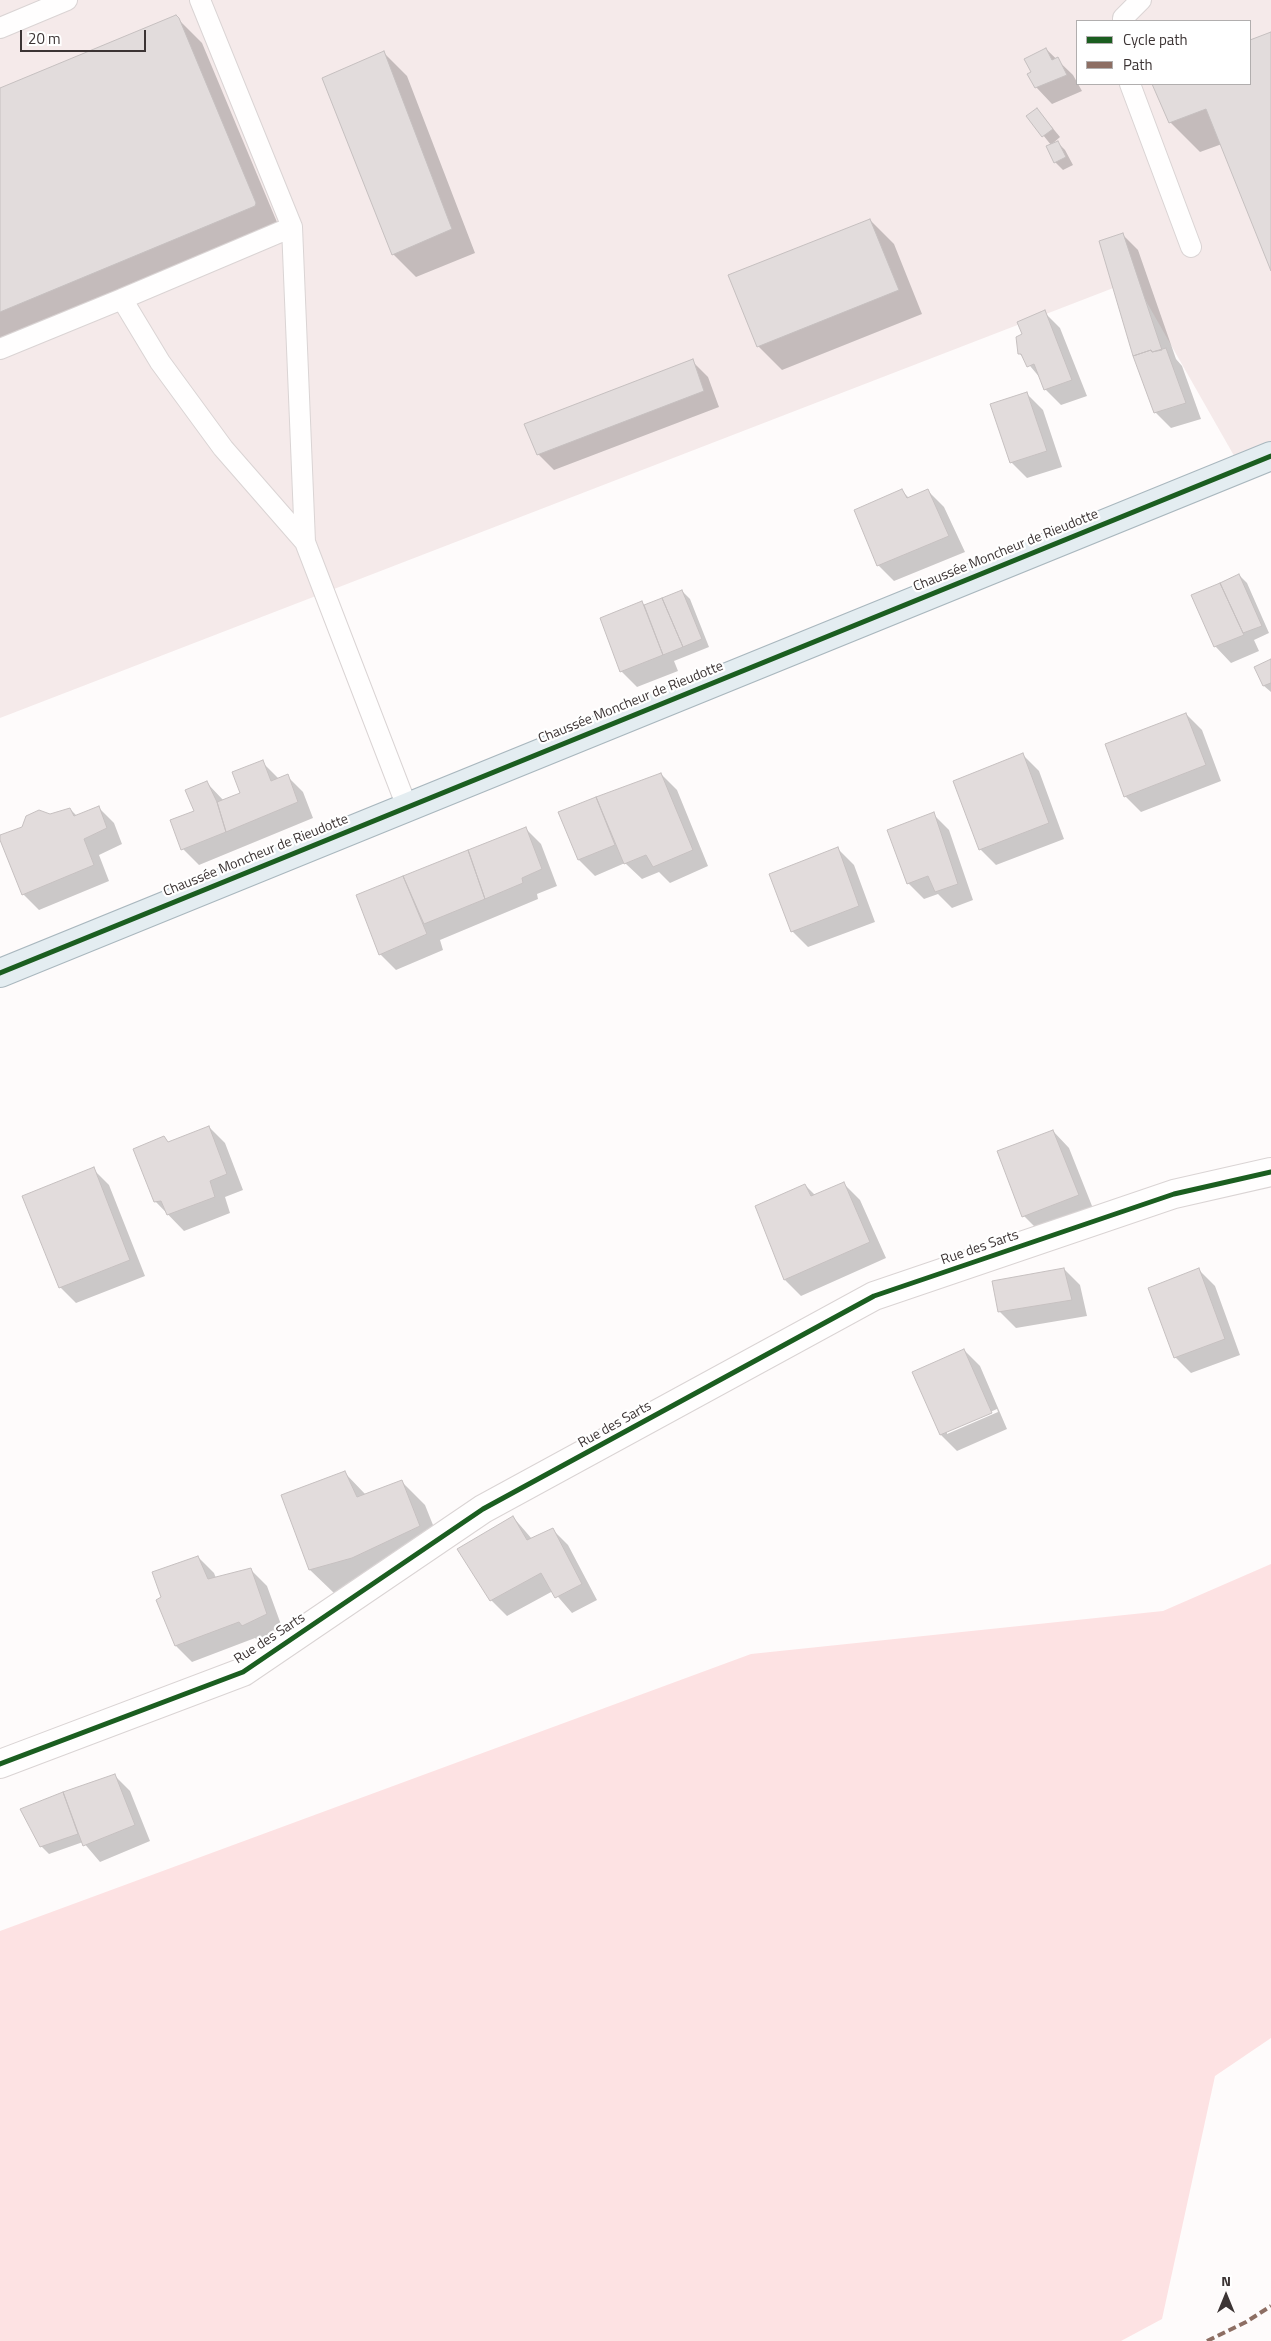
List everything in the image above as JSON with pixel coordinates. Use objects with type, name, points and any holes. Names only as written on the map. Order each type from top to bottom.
[{"type":"main road","name":"Chaussée Moncheur de Rieudotte","points":[[0,973],[406,806],[1271,456]]},
{"type":"street","name":"Rue des Sarts","points":[[0,1764],[243,1672],[483,1510],[874,1296],[1174,1194],[1271,1172]]},
{"type":"lane","points":[[0,28],[67,0]]},
{"type":"lane","points":[[200,0],[292,227],[305,542],[406,806]]},
{"type":"lane","points":[[1123,20],[1141,0]]},
{"type":"lane","points":[[1130,85],[1191,247]]},
{"type":"lane","points":[[0,349],[292,227]]},
{"type":"lane","points":[[122,299],[160,362],[223,448],[305,542]]},
{"type":"shaded area","points":[[0,0],[1271,0],[1271,456],[1241,468],[1134,280],[0,718]]},
{"type":"shaded area","points":[[1271,1564],[1271,2038],[1215,2076],[1162,2319],[1121,2341],[0,2341],[0,1931],[751,1654],[1163,1611]]},
{"type":"building","points":[[176,15],[179,18],[256,203],[255,206],[0,312],[0,88]]},
{"type":"building","points":[[1271,32],[1271,271],[1206,109],[1169,123],[1152,85],[1251,85],[1251,40]]},
{"type":"building","points":[[1046,48],[1052,60],[1058,57],[1067,75],[1035,88],[1027,74],[1031,72],[1024,59]]},
{"type":"building","points":[[384,51],[452,229],[392,255],[322,78]]},
{"type":"building","points":[[1037,108],[1053,129],[1042,137],[1026,116]]},
{"type":"building","points":[[1058,141],[1066,157],[1054,163],[1046,146]]},
{"type":"building","points":[[870,219],[899,290],[757,347],[728,275]]},
{"type":"building","points":[[1123,233],[1162,350],[1152,352],[1151,350],[1133,356],[1099,241]]},
{"type":"building","points":[[1045,310],[1072,380],[1044,390],[1034,364],[1027,367],[1021,354],[1018,354],[1016,337],[1022,334],[1017,322]]},
{"type":"building","points":[[1166,348],[1186,403],[1154,413],[1133,356],[1151,350],[1152,352]]},
{"type":"building","points":[[693,359],[704,391],[537,455],[524,424]]},
{"type":"building","points":[[1027,392],[1047,451],[1010,463],[990,404]]},
{"type":"building","points":[[902,489],[907,498],[928,489],[949,536],[877,566],[854,510]]},
{"type":"building","points":[[1239,574],[1262,626],[1243,633],[1220,583]]},
{"type":"building","points":[[1220,583],[1244,635],[1214,647],[1191,595]]},
{"type":"building","points":[[682,590],[702,639],[683,647],[662,598]]},
{"type":"building","points":[[662,598],[683,647],[663,655],[644,605]]},
{"type":"building","points":[[642,601],[663,655],[620,672],[600,618]]},
{"type":"building","points":[[1271,659],[1271,683],[1263,686],[1254,667]]},
{"type":"building","points":[[1186,713],[1206,765],[1124,797],[1105,744]]},
{"type":"building","points":[[1023,753],[1049,823],[979,850],[953,781]]},
{"type":"building","points":[[263,760],[271,781],[288,774],[298,802],[226,832],[217,802],[240,793],[232,772]]},
{"type":"building","points":[[661,773],[693,850],[653,867],[646,855],[624,864],[596,797]]},
{"type":"building","points":[[207,781],[217,802],[226,832],[181,850],[170,820],[194,811],[185,790]]},
{"type":"building","points":[[596,797],[615,845],[578,860],[558,812]]},
{"type":"building","points":[[99,806],[107,828],[84,839],[94,865],[22,895],[0,840],[0,835],[22,827],[26,816],[39,810],[50,814],[70,808],[74,816]]},
{"type":"building","points":[[934,812],[958,884],[935,892],[928,876],[907,884],[887,830]]},
{"type":"building","points":[[526,827],[542,869],[522,878],[523,883],[485,899],[468,850]]},
{"type":"building","points":[[838,847],[859,906],[791,932],[769,874]]},
{"type":"building","points":[[468,850],[485,899],[424,924],[403,876]]},
{"type":"building","points":[[403,876],[427,934],[379,955],[356,895]]},
{"type":"building","points":[[209,1126],[227,1174],[210,1181],[215,1197],[167,1215],[161,1201],[154,1202],[133,1149],[164,1136],[168,1142]]},
{"type":"building","points":[[1053,1130],[1079,1195],[1022,1217],[997,1151]]},
{"type":"building","points":[[94,1167],[130,1260],[59,1288],[22,1196]]},
{"type":"building","points":[[844,1182],[870,1242],[784,1280],[755,1206],[805,1184],[811,1196]]},
{"type":"building","points":[[1064,1268],[1072,1300],[998,1312],[992,1281]]},
{"type":"building","points":[[1199,1268],[1225,1339],[1174,1358],[1148,1288]]},
{"type":"building","points":[[964,1349],[992,1413],[940,1435],[912,1372]]},
{"type":"building","points":[[345,1471],[357,1497],[402,1480],[420,1526],[352,1558],[309,1570],[281,1495]]},
{"type":"building","points":[[513,1516],[527,1540],[553,1528],[582,1584],[555,1598],[541,1573],[490,1601],[457,1549]]},
{"type":"building","points":[[198,1556],[208,1579],[251,1568],[267,1614],[242,1626],[239,1622],[175,1646],[156,1600],[161,1597],[152,1572]]},
{"type":"building","points":[[115,1774],[135,1825],[83,1846],[63,1792]]},
{"type":"building","points":[[63,1792],[78,1834],[40,1847],[20,1809]]},
{"type":"marked path","points":[[1207,2341],[1246,2322],[1271,2306]]},
{"type":"cycle path","points":[[0,973],[1271,456]]},
{"type":"cycle path","points":[[0,1764],[243,1672],[483,1509],[874,1296],[1174,1194],[1271,1172]]}]
